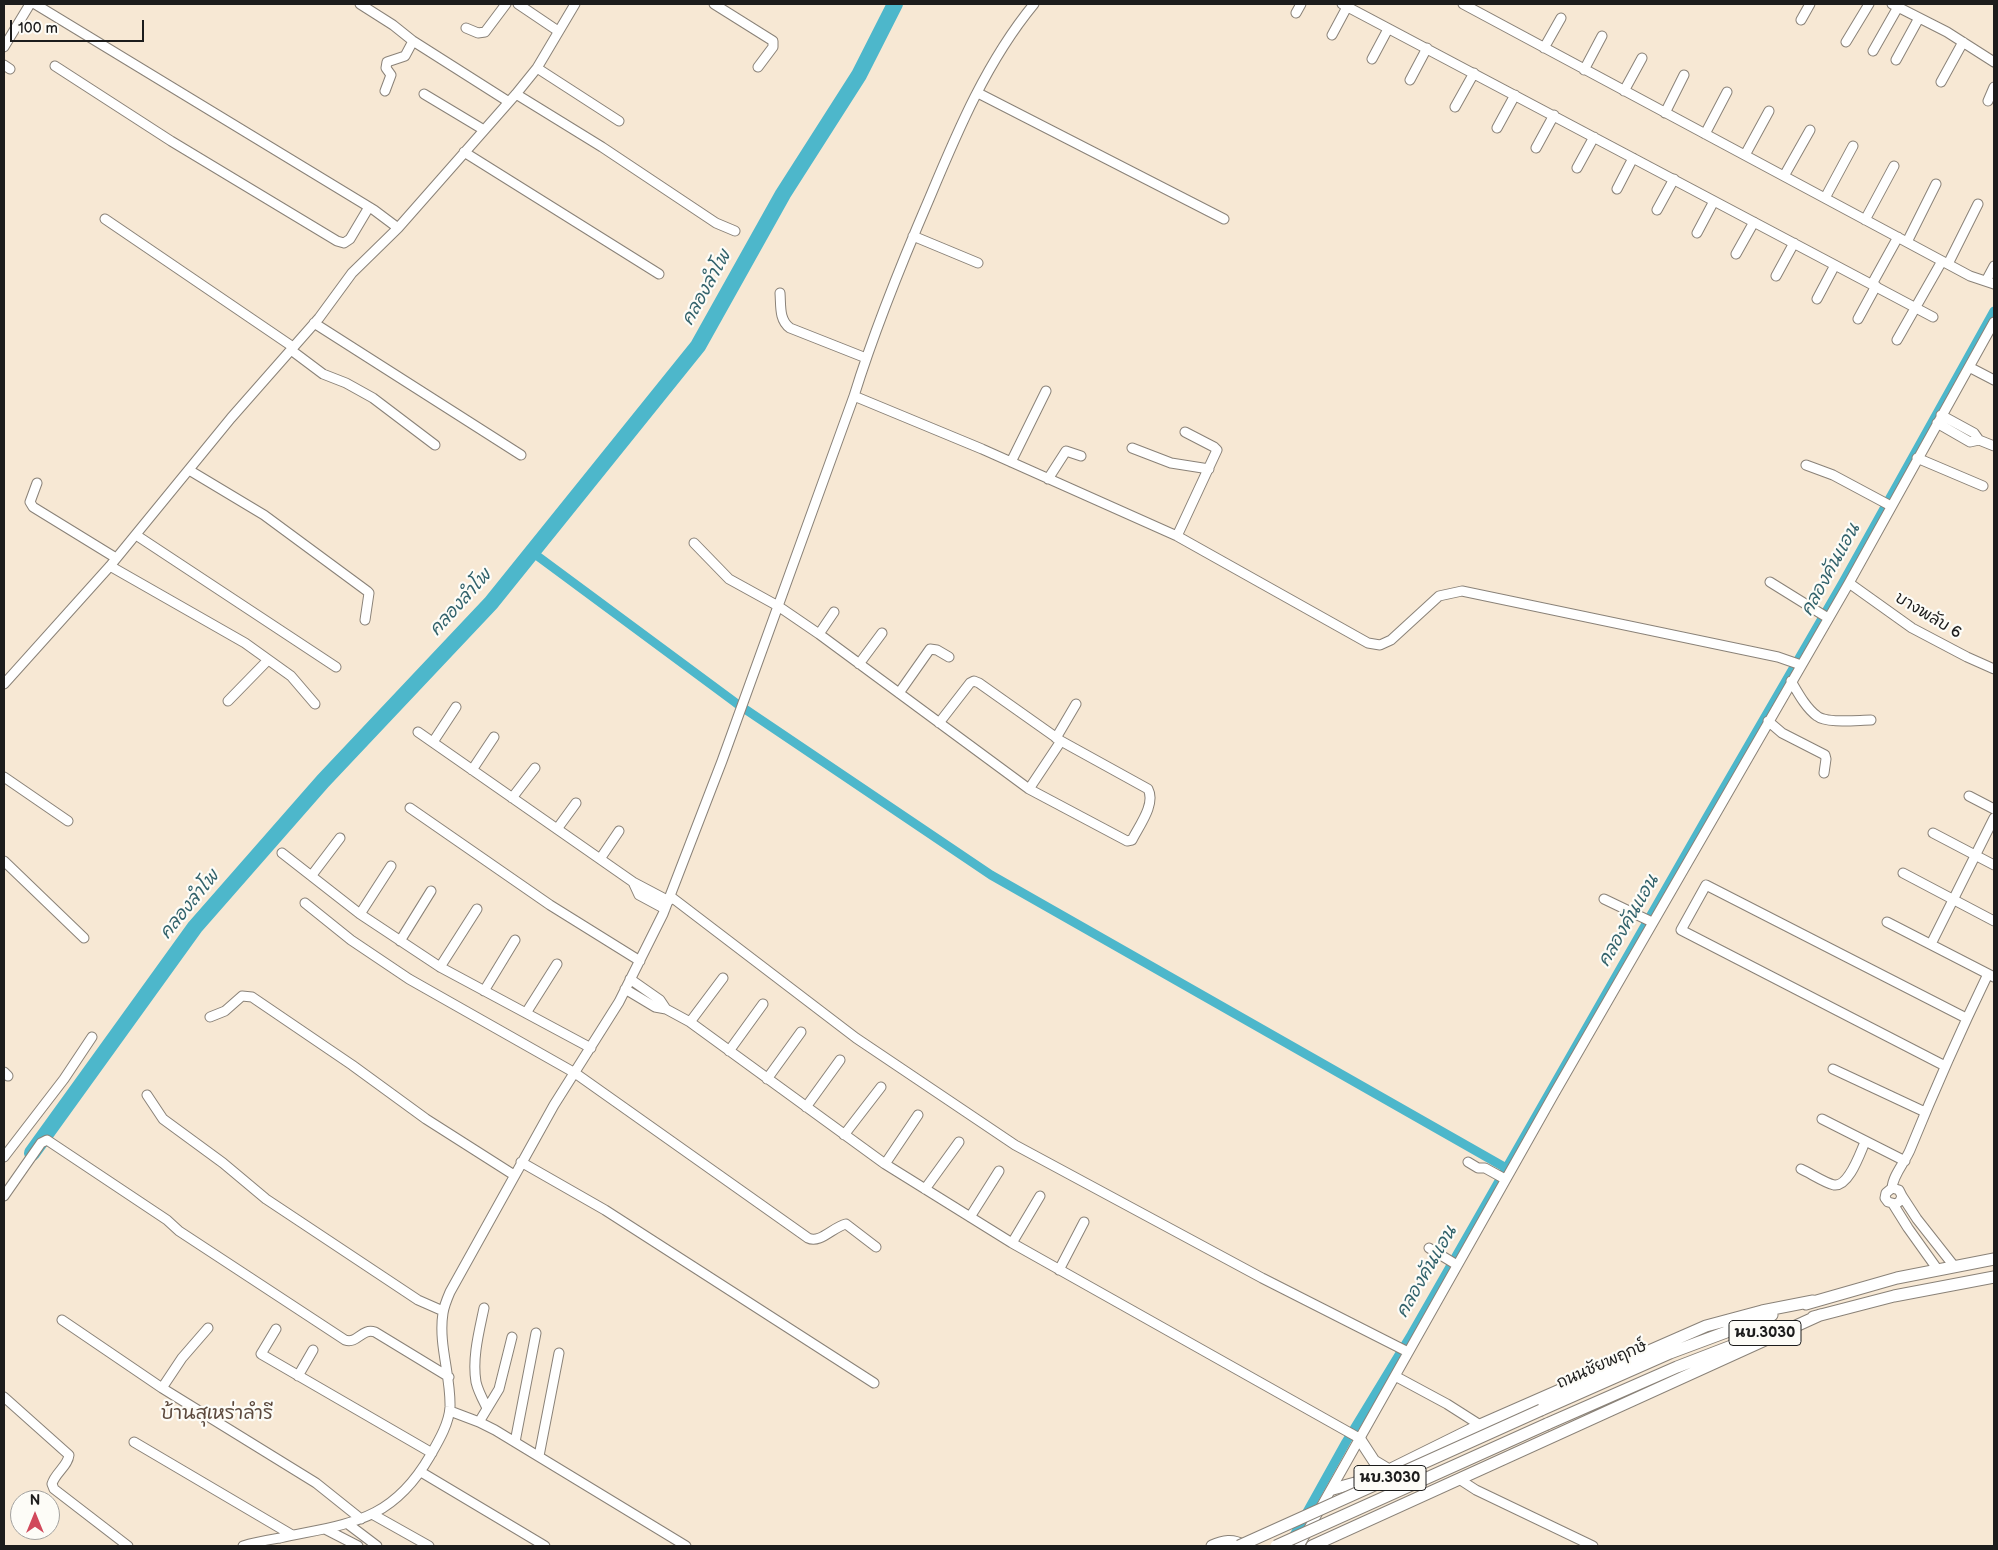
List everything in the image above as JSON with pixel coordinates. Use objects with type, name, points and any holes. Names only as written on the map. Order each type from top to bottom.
[{"type":"main road","name":"ถนนชัยพฤกษ์","points":[[1239,1546],[1541,1410],[1709,1338],[1813,1301],[1858,1288],[1954,1266],[1994,1260]]},
{"type":"main road","name":"ถนนชัยพฤกษ์","points":[[1276,1546],[1712,1352],[1820,1315],[1894,1296],[1994,1277]]},
{"type":"main road","points":[[1333,1488],[1366,1480],[1480,1425],[1706,1326],[1754,1312],[1813,1301]]},
{"type":"main road","points":[[1312,1546],[1820,1315]]},
{"type":"main road","points":[[1356,1436],[1374,1461],[1389,1470]]},
{"type":"main road","points":[[1366,1480],[1355,1491],[1353,1497],[1358,1508],[1363,1512],[1372,1514],[1390,1511]]},
{"type":"main road","points":[[1212,1546],[1221,1542],[1237,1542],[1244,1546]]},
{"type":"street","points":[[4,47],[30,4]]},
{"type":"street","points":[[35,4],[369,207],[398,228]]},
{"type":"street","points":[[360,4],[393,25],[413,41],[509,102]]},
{"type":"street","points":[[466,28],[478,33],[485,32],[506,4]]},
{"type":"street","points":[[518,4],[558,31]]},
{"type":"street","points":[[4,684],[110,566],[314,323],[352,273],[398,228],[516,94],[537,68],[575,4]]},
{"type":"street","points":[[714,4],[773,41],[773,47],[758,66]]},
{"type":"street","points":[[243,1546],[348,1524],[372,1514],[397,1499],[420,1472],[432,1453],[450,1411],[449,1377],[442,1336],[443,1311],[450,1292],[554,1105],[591,1048],[625,989],[668,902],[722,761],[866,358],[913,236],[963,118],[1007,40],[1034,4]]},
{"type":"street","points":[[1296,13],[1301,4]]},
{"type":"street","points":[[1463,4],[1970,276],[1991,283],[1994,266]]},
{"type":"street","points":[[1801,20],[1810,4]]},
{"type":"street","points":[[1846,42],[1869,4]]},
{"type":"street","points":[[1332,35],[1345,5],[1933,317]]},
{"type":"street","points":[[1873,51],[1895,5],[1963,42],[1994,62]]},
{"type":"street","points":[[1544,48],[1561,18]]},
{"type":"street","points":[[1896,60],[1919,18]]},
{"type":"street","points":[[1372,59],[1388,29]]},
{"type":"street","points":[[1584,70],[1602,36]]},
{"type":"street","points":[[385,91],[391,75],[386,68],[386,62],[405,56],[413,41]]},
{"type":"street","points":[[1942,82],[1963,42]]},
{"type":"street","points":[[1410,80],[1427,48]]},
{"type":"street","points":[[1624,91],[1642,58]]},
{"type":"street","points":[[55,66],[170,142],[337,240],[344,243],[350,239],[369,207]]},
{"type":"street","points":[[537,68],[619,122]]},
{"type":"street","points":[[1455,107],[1474,73]]},
{"type":"street","points":[[1665,113],[1684,75]]},
{"type":"street","points":[[1988,101],[1994,87]]},
{"type":"street","points":[[1705,134],[1727,92]]},
{"type":"street","points":[[978,93],[1224,219]]},
{"type":"street","points":[[424,94],[484,130]]},
{"type":"street","points":[[516,94],[602,147],[716,223],[735,232]]},
{"type":"street","points":[[1497,128],[1515,94]]},
{"type":"street","points":[[1744,155],[1769,111]]},
{"type":"street","points":[[1536,148],[1554,115]]},
{"type":"street","points":[[1784,176],[1810,130]]},
{"type":"street","points":[[1577,168],[1594,137]]},
{"type":"street","points":[[1825,198],[1853,146]]},
{"type":"street","points":[[464,152],[659,274]]},
{"type":"street","points":[[1617,188],[1634,158]]},
{"type":"street","points":[[1865,220],[1894,166]]},
{"type":"street","points":[[1657,210],[1674,179]]},
{"type":"street","points":[[1907,242],[1936,184]]},
{"type":"street","points":[[1697,233],[1714,200]]},
{"type":"street","points":[[1897,340],[1978,204]]},
{"type":"street","points":[[106,219],[292,348],[323,374],[346,383],[373,398],[435,445]]},
{"type":"street","points":[[1736,254],[1754,222]]},
{"type":"street","points":[[913,236],[978,263]]},
{"type":"street","points":[[1858,319],[1898,237]]},
{"type":"street","points":[[1776,276],[1794,243]]},
{"type":"street","points":[[1817,299],[1835,265]]},
{"type":"street","points":[[780,293],[782,318],[790,328],[866,358]]},
{"type":"street","points":[[1298,1546],[1333,1488],[1356,1436],[1395,1376],[1503,1178],[1768,721],[1826,617],[1849,583],[1890,506],[1994,322]]},
{"type":"street","points":[[314,323],[521,455]]},
{"type":"street","points":[[1968,367],[1994,380]]},
{"type":"street","points":[[1011,462],[1046,391]]},
{"type":"street","points":[[854,396],[1011,462],[1177,536],[1368,643],[1380,645],[1391,640],[1439,596],[1462,591],[1778,657],[1800,664]]},
{"type":"street","points":[[1939,419],[1970,442],[1979,440],[1994,446]]},
{"type":"street","points":[[1177,536],[1217,450],[1185,432]]},
{"type":"street","points":[[1132,448],[1171,464],[1209,469]]},
{"type":"street","points":[[1048,479],[1066,451],[1081,456]]},
{"type":"street","points":[[1918,458],[1983,486]]},
{"type":"street","points":[[1806,465],[1833,475],[1890,506]]},
{"type":"street","points":[[189,470],[264,515],[367,591],[369,593],[365,620]]},
{"type":"street","points":[[37,483],[30,502],[33,507],[116,558]]},
{"type":"street","points":[[136,534],[336,667]]},
{"type":"street","points":[[694,542],[728,579],[778,606],[819,634],[1029,790],[1121,839],[1132,840],[1151,802],[1151,795],[1148,789],[1059,740],[974,681],[939,723]]},
{"type":"street","points":[[110,566],[245,643],[291,676],[315,704]]},
{"type":"street","points":[[1770,582],[1802,600],[1826,617]]},
{"type":"street","name":"บางพลับ 6","points":[[1849,583],[1912,628],[1994,669]]},
{"type":"street","points":[[819,634],[834,612]]},
{"type":"street","points":[[859,664],[882,633]]},
{"type":"street","points":[[899,693],[930,649],[937,650],[950,657]]},
{"type":"street","points":[[228,701],[268,660]]},
{"type":"street","points":[[1791,681],[1806,704],[1818,717],[1826,720],[1872,720]]},
{"type":"street","points":[[1029,790],[1059,740],[1076,704]]},
{"type":"street","points":[[432,742],[456,708]]},
{"type":"street","points":[[1768,721],[1782,733],[1825,754],[1824,773]]},
{"type":"street","points":[[418,732],[633,882],[639,895],[668,902],[856,1038],[1015,1145],[1262,1278],[1408,1352]]},
{"type":"street","points":[[472,770],[494,737]]},
{"type":"street","points":[[512,798],[535,768]]},
{"type":"street","points":[[4,777],[68,821]]},
{"type":"street","points":[[1969,796],[1994,810]]},
{"type":"street","points":[[557,829],[576,803]]},
{"type":"street","points":[[410,808],[550,905],[640,961]]},
{"type":"street","points":[[1931,944],[1994,818]]},
{"type":"street","points":[[600,859],[619,831]]},
{"type":"street","points":[[1933,833],[1994,865]]},
{"type":"street","points":[[312,876],[340,838]]},
{"type":"street","points":[[282,853],[360,914],[440,967],[591,1048]]},
{"type":"street","points":[[4,862],[84,938]]},
{"type":"street","points":[[360,914],[391,866]]},
{"type":"street","points":[[1903,872],[1994,921]]},
{"type":"street","points":[[1945,1066],[1681,930],[1706,884],[1966,1018]]},
{"type":"street","points":[[400,941],[430,891]]},
{"type":"street","points":[[1604,899],[1651,921]]},
{"type":"street","points":[[306,903],[351,940],[409,979],[575,1073],[808,1238],[813,1241],[817,1240],[829,1231],[846,1224],[876,1247]]},
{"type":"street","points":[[440,967],[477,909]]},
{"type":"street","points":[[1887,922],[1991,975],[1966,1018],[1905,1161],[1893,1182],[1892,1188],[1888,1190],[1886,1198],[1888,1202],[1893,1204],[1938,1270]]},
{"type":"street","points":[[484,991],[515,940]]},
{"type":"street","points":[[526,1013],[557,964]]},
{"type":"street","points":[[690,1022],[723,978]]},
{"type":"street","points":[[630,979],[660,1000],[666,1009]]},
{"type":"street","points":[[625,989],[655,1007],[666,1009],[690,1022],[885,1164],[1012,1243],[1356,1436]]},
{"type":"street","points":[[210,1018],[225,1011],[242,996],[252,997],[352,1064],[426,1119],[514,1175]]},
{"type":"street","points":[[729,1051],[762,1004]]},
{"type":"street","points":[[767,1079],[801,1032]]},
{"type":"street","points":[[4,1157],[64,1079],[92,1037]]},
{"type":"street","points":[[806,1107],[840,1060]]},
{"type":"street","points":[[1833,1069],[1925,1112]]},
{"type":"street","points":[[844,1135],[881,1087]]},
{"type":"street","points":[[147,1095],[164,1119],[266,1198],[418,1300],[443,1311]]},
{"type":"street","points":[[885,1164],[918,1116]]},
{"type":"street","points":[[1822,1119],[1905,1161]]},
{"type":"street","points":[[4,1196],[41,1144],[47,1140],[167,1220],[179,1231],[345,1340],[350,1342],[355,1340],[369,1330],[449,1377]]},
{"type":"street","points":[[925,1189],[959,1142]]},
{"type":"street","points":[[1801,1169],[1834,1185],[1841,1184],[1848,1178],[1865,1142]]},
{"type":"street","points":[[522,1162],[605,1210],[874,1383]]},
{"type":"street","points":[[1468,1162],[1478,1168],[1485,1168],[1503,1178]]},
{"type":"street","points":[[970,1217],[999,1171]]},
{"type":"street","points":[[1892,1188],[1899,1190],[1917,1219],[1954,1266]]},
{"type":"street","points":[[1012,1243],[1040,1196]]},
{"type":"street","points":[[1893,1204],[1898,1203],[1902,1196]]},
{"type":"street","points":[[1059,1270],[1084,1222]]},
{"type":"street","points":[[1433,1250],[1455,1264]]},
{"type":"street","points":[[484,1308],[478,1338],[476,1368],[478,1390],[487,1408]]},
{"type":"street","points":[[62,1320],[162,1388],[316,1483],[361,1519]]},
{"type":"street","points":[[162,1388],[182,1358],[208,1328]]},
{"type":"street","points":[[276,1329],[262,1354],[432,1453]]},
{"type":"street","points":[[515,1442],[536,1333]]},
{"type":"street","points":[[479,1422],[494,1398],[501,1382],[512,1337]]},
{"type":"street","points":[[298,1376],[313,1350]]},
{"type":"street","points":[[538,1456],[559,1353]]},
{"type":"street","points":[[1395,1376],[1447,1404],[1480,1425]]},
{"type":"street","points":[[4,1397],[69,1455],[68,1460],[54,1477],[52,1484],[54,1489],[128,1546]]},
{"type":"street","points":[[450,1411],[479,1422],[515,1442],[686,1546]]},
{"type":"street","points":[[134,1442],[292,1535]]},
{"type":"street","points":[[420,1472],[546,1546]]},
{"type":"street","points":[[1459,1479],[1476,1490],[1594,1546]]},
{"type":"street","points":[[372,1514],[429,1546]]},
{"type":"street","points":[[348,1524],[377,1546]]},
{"type":"street","points":[[325,1528],[358,1546]]},
{"type":"waterway","name":"คลองลำโพ","points":[[32,1153],[195,927],[323,781],[491,603],[698,346],[783,194],[859,75],[895,4]]},
{"type":"waterway","name":"คลองคันแอน","points":[[1292,1539],[1346,1442],[1411,1335],[1842,584],[1994,311]]},
{"type":"waterway","points":[[532,552],[736,703],[991,875],[1506,1168]]},
{"type":"district","name":"บ้านสุเหร่าลำรี","points":[[217,1414]]}]
